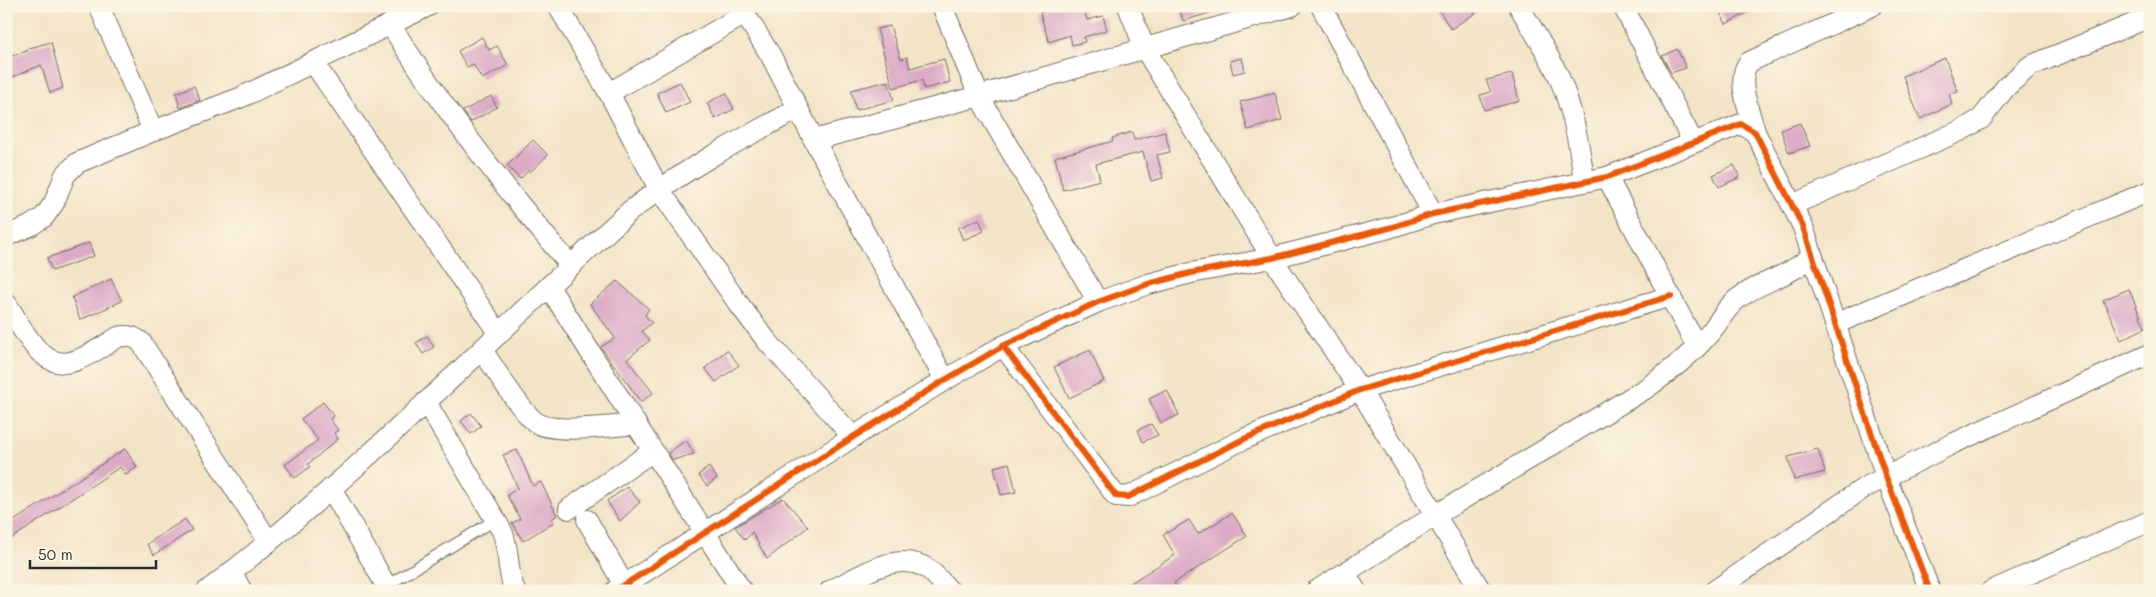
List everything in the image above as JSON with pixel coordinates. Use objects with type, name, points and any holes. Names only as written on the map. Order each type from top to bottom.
[{"type":"street","points":[[99,6],[153,131]]},
{"type":"street","points":[[6,236],[30,226],[44,217],[54,203],[64,176],[77,163],[242,97],[428,6]]},
{"type":"street","points":[[558,6],[609,93],[659,189],[738,303],[767,341],[853,437]]},
{"type":"street","points":[[942,6],[979,96],[1098,302]]},
{"type":"street","points":[[1128,6],[1145,49],[1272,258],[1360,390],[1481,591]]},
{"type":"street","points":[[814,140],[979,96],[1292,6]]},
{"type":"street","points":[[1321,6],[1433,214]]},
{"type":"street","points":[[1519,6],[1558,75],[1565,93],[1577,134],[1584,182]]},
{"type":"street","points":[[1623,6],[1693,142]]},
{"type":"street","points":[[1872,6],[1750,62],[1743,72],[1743,82],[1755,132],[1803,227],[1886,477],[1930,591]]},
{"type":"street","points":[[609,93],[742,10],[771,56],[814,140],[945,380]]},
{"type":"street","points":[[1792,205],[1967,128],[1984,115],[2006,86],[2030,66],[2150,17]]},
{"type":"street","points":[[390,24],[462,132],[512,198],[571,266]]},
{"type":"street","points":[[313,62],[499,334]]},
{"type":"street","points":[[207,591],[269,542],[331,488],[630,211],[700,162],[798,109]]},
{"type":"street","points":[[586,520],[620,588],[704,532],[945,380],[1003,346],[1098,302],[1148,284],[1191,272],[1272,258],[1389,228],[1433,214],[1606,178],[1741,124],[1755,132]]},
{"type":"street","points":[[1606,178],[1698,347]]},
{"type":"street","points":[[1835,324],[2150,191]]},
{"type":"street","points":[[1316,591],[1645,389],[1698,347],[1734,301],[1754,288],[1804,264],[1812,255]]},
{"type":"street","points":[[549,288],[742,591]]},
{"type":"street","points":[[1003,346],[1116,496],[1122,497],[1134,495],[1244,439],[1360,390],[1671,296]]},
{"type":"street","points":[[6,302],[38,351],[52,361],[61,363],[76,361],[118,337],[131,336],[141,342],[269,542]]},
{"type":"street","points":[[482,350],[526,413],[542,426],[556,428],[636,424]]},
{"type":"street","points":[[1714,591],[1864,488],[1990,426],[2150,354]]},
{"type":"street","points":[[426,402],[506,539],[509,573],[515,591]]},
{"type":"street","points":[[569,509],[652,451]]},
{"type":"street","points":[[331,488],[387,588]]},
{"type":"street","points":[[1991,591],[2150,521]]},
{"type":"street","points":[[830,591],[887,564],[903,562],[927,569],[950,591]]},
{"type":"street","points":[[231,572],[242,591]]},
{"type":"street","points":[[1345,573],[1356,591]]},
{"type":"lane","points":[[387,588],[495,520]]},
{"type":"building","points":[[1048,6],[1083,6],[1087,20],[1103,16],[1107,30],[1084,37],[1085,42],[1072,45],[1070,35],[1049,42],[1040,13],[1049,10]]},
{"type":"building","points":[[1179,6],[1219,6],[1219,10],[1183,21]]},
{"type":"building","points":[[1436,6],[1486,6],[1451,29]]},
{"type":"building","points":[[1717,6],[1760,6],[1726,24]]},
{"type":"building","points":[[890,26],[901,59],[907,57],[910,68],[944,59],[950,82],[924,89],[922,80],[893,88],[877,29]]},
{"type":"building","points":[[482,37],[489,50],[497,46],[508,65],[482,79],[473,64],[467,67],[458,51]]},
{"type":"building","points":[[51,42],[63,88],[50,93],[41,65],[6,80],[6,58],[27,51],[26,49]]},
{"type":"building","points":[[1677,49],[1686,68],[1671,73],[1662,56]]},
{"type":"building","points":[[1242,58],[1245,71],[1233,74],[1230,61]]},
{"type":"building","points":[[1945,58],[1958,92],[1949,94],[1952,104],[1920,119],[1903,76]]},
{"type":"building","points":[[1512,74],[1519,101],[1484,110],[1480,95],[1491,92],[1486,80]]},
{"type":"building","points":[[888,81],[894,100],[856,110],[851,90]]},
{"type":"building","points":[[680,82],[690,102],[666,113],[657,93]]},
{"type":"building","points":[[194,86],[200,100],[180,108],[176,93]]},
{"type":"building","points":[[726,93],[734,109],[715,119],[707,103]]},
{"type":"building","points":[[1275,93],[1282,120],[1248,130],[1240,102]]},
{"type":"building","points":[[491,96],[497,107],[471,122],[463,111]]},
{"type":"building","points":[[1800,123],[1810,146],[1789,153],[1781,130]]},
{"type":"building","points":[[1132,132],[1134,140],[1165,132],[1170,152],[1157,155],[1163,178],[1151,181],[1143,152],[1096,164],[1100,180],[1063,190],[1055,157],[1113,141],[1112,138]]},
{"type":"building","points":[[533,140],[548,155],[520,179],[507,166]]},
{"type":"building","points":[[1734,165],[1740,177],[1719,187],[1713,175]]},
{"type":"building","points":[[979,219],[984,231],[963,240],[958,228]]},
{"type":"building","points":[[89,243],[94,256],[52,271],[47,258]]},
{"type":"building","points":[[111,279],[122,301],[80,320],[72,297]]},
{"type":"building","points":[[617,281],[649,309],[645,315],[652,323],[642,331],[650,340],[627,359],[653,393],[641,402],[601,347],[615,338],[590,304]]},
{"type":"building","points":[[2129,289],[2145,328],[2121,340],[2103,300]]},
{"type":"building","points":[[427,336],[434,347],[423,354],[416,343]]},
{"type":"building","points":[[727,350],[739,365],[716,382],[705,368]]},
{"type":"building","points":[[1090,350],[1104,381],[1069,398],[1054,367]]},
{"type":"building","points":[[1167,390],[1179,415],[1161,423],[1149,399]]},
{"type":"building","points":[[323,402],[334,416],[330,419],[338,430],[334,433],[338,439],[308,464],[310,467],[295,478],[285,465],[318,440],[301,419]]},
{"type":"building","points":[[471,413],[481,426],[471,434],[461,421]]},
{"type":"building","points":[[1151,424],[1158,435],[1143,442],[1138,430]]},
{"type":"building","points":[[686,440],[694,454],[673,460],[668,453]]},
{"type":"building","points":[[125,449],[137,467],[126,475],[120,467],[11,539],[6,532],[6,526]]},
{"type":"building","points":[[1818,449],[1825,472],[1794,480],[1788,457]]},
{"type":"building","points":[[517,450],[533,486],[541,482],[557,515],[552,519],[554,522],[523,541],[512,523],[520,519],[507,495],[518,488],[503,455]]},
{"type":"building","points":[[1009,463],[1016,492],[1001,495],[994,467]]},
{"type":"building","points":[[709,467],[717,478],[707,486],[698,475]]},
{"type":"building","points":[[627,487],[640,502],[620,521],[607,501]]},
{"type":"building","points":[[783,498],[808,527],[767,559],[752,532],[745,540],[735,527]]},
{"type":"building","points":[[1232,513],[1247,536],[1174,583],[1176,586],[1169,591],[1118,591],[1175,555],[1163,535],[1189,520],[1198,534]]},
{"type":"building","points":[[185,519],[192,530],[154,555],[147,544]]},
{"type":"cycle path","points":[[615,591],[853,437],[945,380],[1003,346],[1098,302],[1148,284],[1191,273],[1272,258],[1389,228],[1433,214],[1607,177],[1741,124],[1755,132],[1803,227],[1886,477],[1930,591]]},
{"type":"cycle path","points":[[1003,346],[1116,496],[1128,497],[1244,439],[1360,390],[1671,296]]}]
